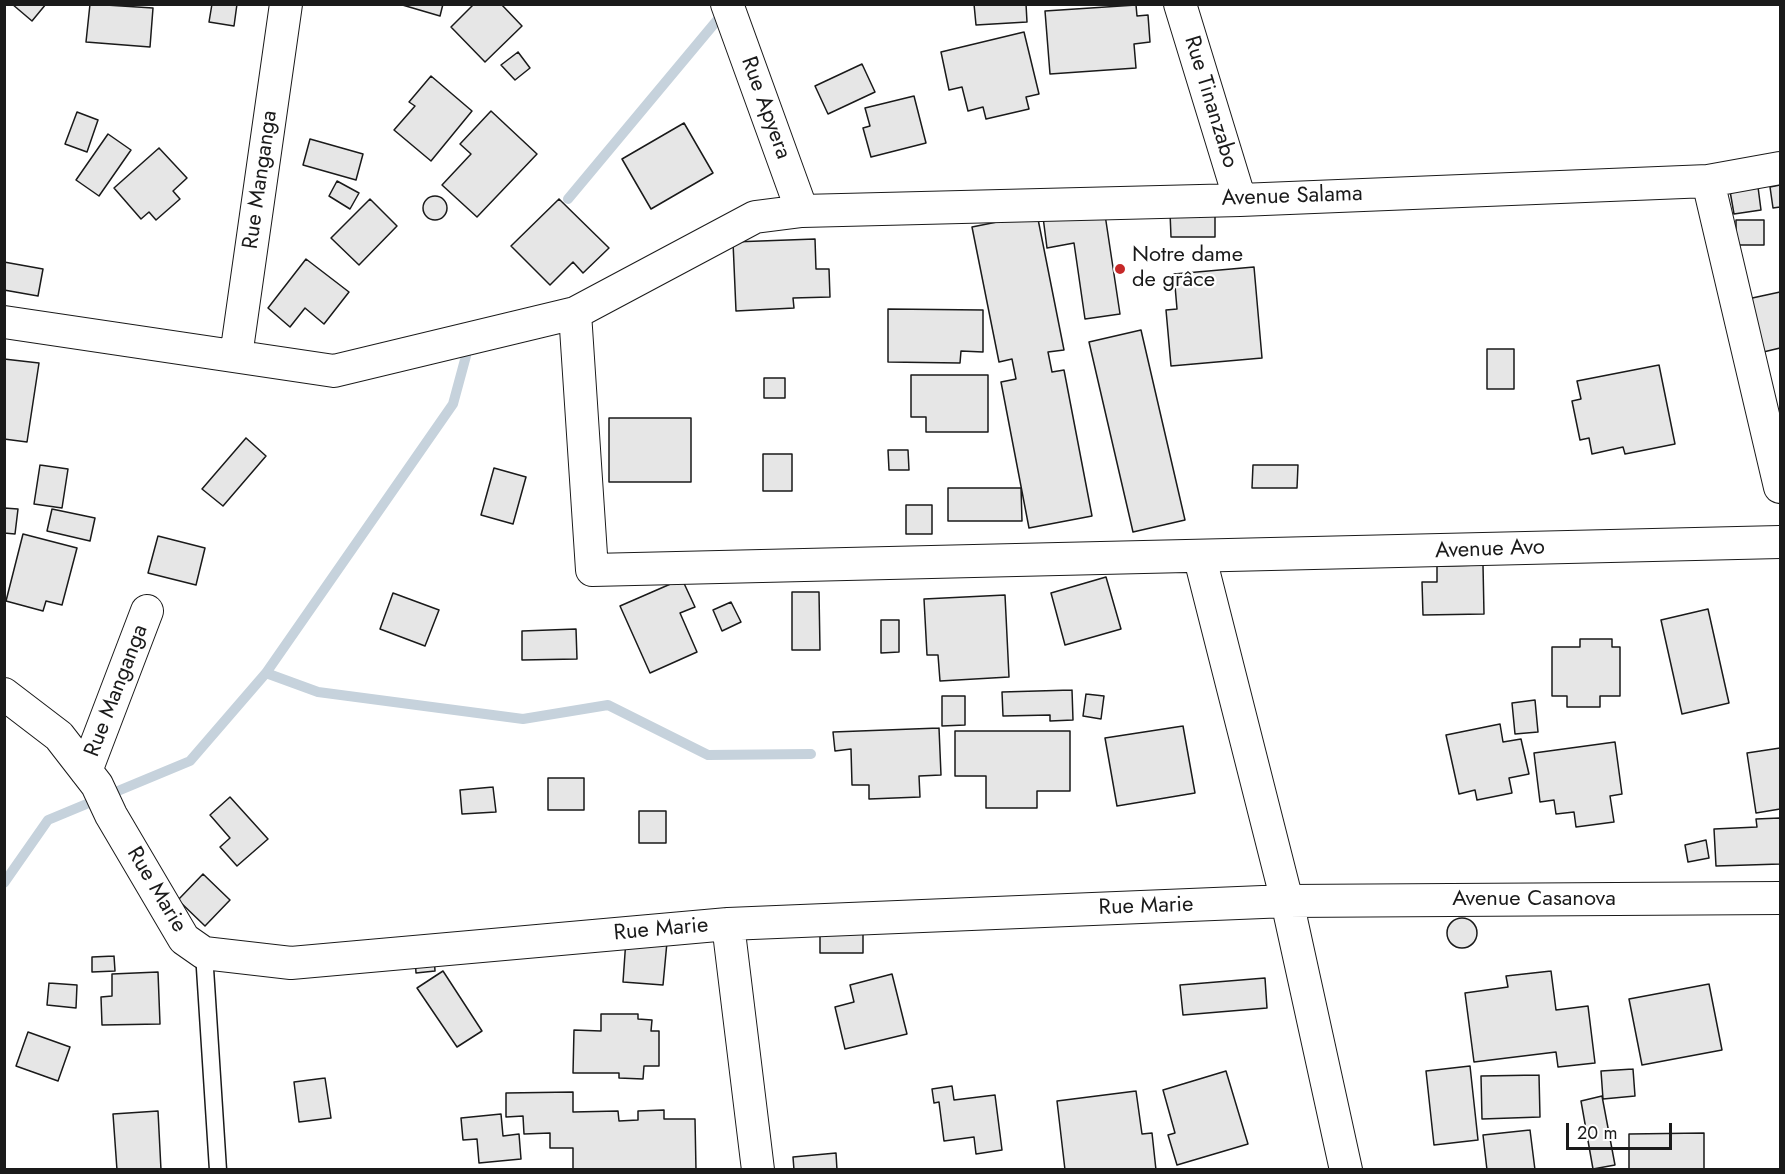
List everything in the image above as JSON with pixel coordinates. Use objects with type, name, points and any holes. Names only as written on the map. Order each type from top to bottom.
[{"type":"street","name":"Rue Manganga","points":[[236,356],[286,4]]},
{"type":"street","name":"Rue Apyera","points":[[728,4],[802,211]]},
{"type":"street","name":"Rue Tinanzabo","points":[[1180,4],[1240,200]]},
{"type":"street","name":"Avenue Salama","points":[[4,322],[334,370],[575,313],[755,217],[802,211],[1240,200],[1708,181],[1780,168]]},
{"type":"street","points":[[1708,181],[1780,487]]},
{"type":"street","name":"Avenue Avo","points":[[575,313],[592,570],[1200,558],[1780,542]]},
{"type":"street","points":[[1200,558],[1287,901],[1346,1170]]},
{"type":"street","name":"Rue Manganga","points":[[92,778],[147,611]]},
{"type":"street","name":"Rue Marie","points":[[4,694],[59,736],[92,778],[111,815],[184,939],[204,953],[291,963],[728,924],[1287,901]]},
{"type":"street","name":"Avenue Casanova","points":[[1287,901],[1780,898]]},
{"type":"street","points":[[728,924],[758,1170]]},
{"type":"lane","points":[[204,953],[218,1170]]},
{"type":"building","points":[[12,4],[46,4],[32,21]]},
{"type":"building","points":[[90,4],[153,8],[150,47],[86,42]]},
{"type":"building","points":[[212,4],[237,4],[234,26],[209,22]]},
{"type":"building","points":[[399,4],[443,4],[440,16]]},
{"type":"building","points":[[474,4],[501,4],[522,26],[485,62],[451,27]]},
{"type":"building","points":[[974,4],[1026,4],[1027,22],[976,25]]},
{"type":"building","points":[[1136,5],[1137,16],[1148,15],[1150,42],[1134,44],[1136,68],[1050,74],[1045,11]]},
{"type":"building","points":[[1024,32],[1039,94],[1026,97],[1029,109],[986,119],[983,107],[968,111],[962,87],[949,90],[941,52]]},
{"type":"building","points":[[518,52],[530,68],[515,80],[501,65]]},
{"type":"building","points":[[862,64],[875,92],[828,114],[815,86]]},
{"type":"building","points":[[431,76],[472,111],[431,161],[394,130],[415,106],[409,102]]},
{"type":"building","points":[[914,96],[926,143],[871,157],[863,128],[870,126],[865,108]]},
{"type":"building","points":[[491,111],[537,154],[477,217],[442,185],[471,154],[460,144]]},
{"type":"building","points":[[77,112],[98,120],[87,152],[65,144]]},
{"type":"building","points":[[684,123],[713,173],[651,209],[622,159]]},
{"type":"building","points":[[108,134],[131,150],[99,196],[76,180]]},
{"type":"building","points":[[310,139],[363,154],[356,180],[303,165]]},
{"type":"building","points":[[159,148],[187,178],[173,191],[180,199],[156,220],[149,212],[141,219],[114,188]]},
{"type":"building","points":[[337,181],[359,193],[350,209],[329,196]]},
{"type":"building","points":[[1780,185],[1780,207],[1773,208],[1770,187]]},
{"type":"building","points":[[1758,187],[1761,210],[1734,214],[1730,191]]},
{"type":"building","points":[[435,196],[444,199],[447,208],[444,217],[435,220],[426,217],[423,208],[426,199]]},
{"type":"building","points":[[370,199],[397,226],[359,265],[331,238]]},
{"type":"building","points":[[559,199],[609,248],[583,273],[573,262],[550,285],[511,246]]},
{"type":"building","points":[[1104,208],[1120,314],[1085,319],[1074,243],[1047,248],[1043,217]]},
{"type":"building","points":[[1215,211],[1215,237],[1171,237],[1170,212]]},
{"type":"building","points":[[1037,214],[1064,350],[1048,352],[1052,372],[1064,370],[1092,516],[1029,528],[1001,382],[1016,379],[1012,359],[999,362],[972,227]]},
{"type":"building","points":[[1736,220],[1764,220],[1764,245],[1736,245]]},
{"type":"building","points":[[815,239],[816,269],[829,269],[830,297],[793,298],[794,308],[736,311],[733,242]]},
{"type":"building","points":[[306,259],[349,292],[324,324],[305,308],[290,327],[268,308]]},
{"type":"building","points":[[4,262],[43,269],[38,296],[4,290]]},
{"type":"building","points":[[1254,267],[1262,358],[1171,366],[1166,310],[1177,309],[1174,274]]},
{"type":"building","points":[[1780,292],[1780,348],[1755,354],[1743,300]]},
{"type":"building","points":[[888,309],[983,310],[983,352],[961,351],[960,363],[888,362]]},
{"type":"building","points":[[1141,330],[1185,520],[1133,532],[1089,342]]},
{"type":"building","points":[[1487,349],[1514,349],[1514,389],[1487,389]]},
{"type":"building","points":[[4,359],[39,363],[27,442],[4,439]]},
{"type":"building","points":[[1659,365],[1675,444],[1625,454],[1623,447],[1592,454],[1589,438],[1580,440],[1572,401],[1581,399],[1577,381]]},
{"type":"building","points":[[911,375],[988,375],[988,432],[926,432],[926,417],[911,417]]},
{"type":"building","points":[[764,378],[785,378],[785,398],[764,398]]},
{"type":"building","points":[[609,418],[691,418],[691,482],[609,482]]},
{"type":"building","points":[[246,438],[266,456],[223,506],[202,489]]},
{"type":"building","points":[[888,450],[908,450],[909,470],[889,470]]},
{"type":"building","points":[[763,454],[792,454],[792,491],[763,491]]},
{"type":"building","points":[[40,465],[68,469],[62,508],[34,504]]},
{"type":"building","points":[[1253,465],[1298,465],[1297,488],[1252,488]]},
{"type":"building","points":[[494,468],[526,477],[513,524],[481,515]]},
{"type":"building","points":[[948,488],[1021,488],[1022,521],[948,521]]},
{"type":"building","points":[[906,505],[932,505],[932,534],[906,534]]},
{"type":"building","points":[[4,508],[18,509],[15,534],[4,533]]},
{"type":"building","points":[[52,509],[95,518],[90,541],[47,531]]},
{"type":"building","points":[[23,534],[77,548],[62,605],[46,601],[43,611],[6,601]]},
{"type":"building","points":[[158,536],[205,548],[196,585],[148,573]]},
{"type":"building","points":[[1483,565],[1484,614],[1423,615],[1422,582],[1437,582],[1437,566]]},
{"type":"building","points":[[1106,577],[1121,629],[1065,645],[1051,593]]},
{"type":"building","points":[[682,579],[695,607],[680,613],[697,652],[650,673],[620,606]]},
{"type":"building","points":[[792,592],[819,592],[820,650],[792,650]]},
{"type":"building","points":[[393,593],[439,610],[425,646],[380,629]]},
{"type":"building","points":[[1005,595],[1009,677],[940,681],[938,655],[927,655],[924,599]]},
{"type":"building","points":[[731,602],[741,622],[722,631],[713,610]]},
{"type":"building","points":[[1708,609],[1729,703],[1682,714],[1661,620]]},
{"type":"building","points":[[881,620],[899,620],[899,652],[881,653]]},
{"type":"building","points":[[576,629],[577,659],[522,660],[522,631]]},
{"type":"building","points":[[1580,639],[1612,639],[1612,647],[1620,647],[1620,696],[1600,696],[1600,707],[1567,707],[1567,696],[1552,696],[1552,647],[1580,647]]},
{"type":"building","points":[[1072,690],[1073,720],[1050,721],[1050,715],[1003,716],[1002,692]]},
{"type":"building","points":[[1086,694],[1104,696],[1101,719],[1083,716]]},
{"type":"building","points":[[942,696],[965,696],[965,725],[942,726]]},
{"type":"building","points":[[1535,700],[1538,732],[1515,734],[1512,703]]},
{"type":"building","points":[[1500,724],[1503,742],[1521,739],[1529,774],[1509,778],[1512,793],[1477,800],[1475,790],[1459,794],[1446,735]]},
{"type":"building","points":[[1183,726],[1195,793],[1117,806],[1105,738]]},
{"type":"building","points":[[939,728],[941,775],[919,776],[920,797],[869,799],[869,785],[852,785],[851,749],[835,751],[833,732]]},
{"type":"building","points":[[955,731],[1070,731],[1070,791],[1037,791],[1037,808],[986,808],[986,776],[955,776]]},
{"type":"building","points":[[1615,742],[1622,794],[1610,796],[1614,822],[1576,827],[1574,812],[1556,814],[1554,800],[1540,802],[1534,753]]},
{"type":"building","points":[[1780,748],[1780,809],[1756,813],[1747,753]]},
{"type":"building","points":[[548,778],[584,778],[584,810],[548,810]]},
{"type":"building","points":[[493,787],[496,812],[462,814],[460,790]]},
{"type":"building","points":[[230,797],[268,839],[237,866],[220,847],[230,838],[210,815]]},
{"type":"building","points":[[639,811],[666,811],[666,843],[639,843]]},
{"type":"building","points":[[1780,818],[1780,864],[1716,866],[1714,829],[1757,827],[1756,819]]},
{"type":"building","points":[[1706,840],[1709,858],[1688,862],[1685,845]]},
{"type":"building","points":[[203,874],[230,900],[205,926],[178,900]]},
{"type":"building","points":[[1462,918],[1473,922],[1477,933],[1473,944],[1462,948],[1451,944],[1447,933],[1451,922]]},
{"type":"building","points":[[820,924],[863,924],[863,953],[820,953]]},
{"type":"building","points":[[626,939],[667,942],[663,985],[623,982]]},
{"type":"building","points":[[434,955],[435,971],[416,973],[415,956]]},
{"type":"building","points":[[114,956],[115,971],[92,972],[92,957]]},
{"type":"building","points":[[443,971],[482,1031],[457,1047],[417,988]]},
{"type":"building","points":[[1551,971],[1556,1010],[1588,1006],[1595,1063],[1558,1067],[1556,1052],[1474,1062],[1465,993],[1508,987],[1506,976]]},
{"type":"building","points":[[158,972],[160,1024],[102,1025],[101,997],[112,996],[112,974]]},
{"type":"building","points":[[892,974],[907,1034],[845,1049],[835,1007],[854,1002],[850,985]]},
{"type":"building","points":[[1265,978],[1267,1008],[1183,1015],[1180,985]]},
{"type":"building","points":[[49,983],[77,985],[76,1008],[47,1005]]},
{"type":"building","points":[[1709,984],[1722,1050],[1642,1065],[1629,999]]},
{"type":"building","points":[[601,1014],[638,1014],[638,1019],[652,1020],[651,1031],[659,1031],[659,1066],[644,1066],[643,1079],[619,1078],[619,1073],[573,1073],[574,1030],[601,1031]]},
{"type":"building","points":[[28,1032],[70,1047],[58,1081],[16,1066]]},
{"type":"building","points":[[1470,1066],[1478,1140],[1434,1145],[1426,1071]]},
{"type":"building","points":[[1633,1069],[1635,1096],[1603,1099],[1601,1071]]},
{"type":"building","points":[[1226,1071],[1248,1144],[1177,1165],[1168,1135],[1175,1133],[1163,1090]]},
{"type":"building","points":[[1539,1075],[1540,1117],[1482,1119],[1481,1076]]},
{"type":"building","points":[[325,1078],[331,1118],[299,1122],[294,1082]]},
{"type":"building","points":[[952,1086],[954,1100],[995,1095],[1002,1150],[976,1154],[974,1137],[944,1141],[939,1102],[934,1103],[932,1089]]},
{"type":"building","points":[[1136,1091],[1142,1134],[1152,1133],[1156,1170],[1065,1170],[1057,1101]]},
{"type":"building","points":[[573,1092],[573,1112],[618,1111],[619,1121],[638,1120],[638,1111],[664,1110],[664,1119],[695,1119],[696,1170],[573,1170],[573,1148],[550,1148],[550,1133],[524,1134],[523,1116],[506,1117],[506,1093]]},
{"type":"building","points":[[1602,1096],[1615,1165],[1593,1169],[1581,1101]]},
{"type":"building","points":[[158,1111],[161,1170],[117,1170],[113,1114]]},
{"type":"building","points":[[501,1114],[503,1136],[519,1134],[521,1159],[479,1163],[477,1139],[463,1140],[461,1118]]},
{"type":"building","points":[[1530,1130],[1535,1170],[1487,1170],[1483,1135]]},
{"type":"building","points":[[1704,1133],[1704,1170],[1629,1170],[1629,1134]]},
{"type":"building","points":[[836,1153],[837,1170],[794,1170],[793,1157]]},
{"type":"waterway","points":[[568,199],[724,12]]},
{"type":"waterway","points":[[4,883],[48,820],[190,761],[266,673],[453,404],[466,356]]},
{"type":"waterway","points":[[266,673],[318,692],[523,719],[608,705],[708,755],[811,754]]},
{"type":"place","name":"Notre dame de grâce","points":[[1120,269]]}]
